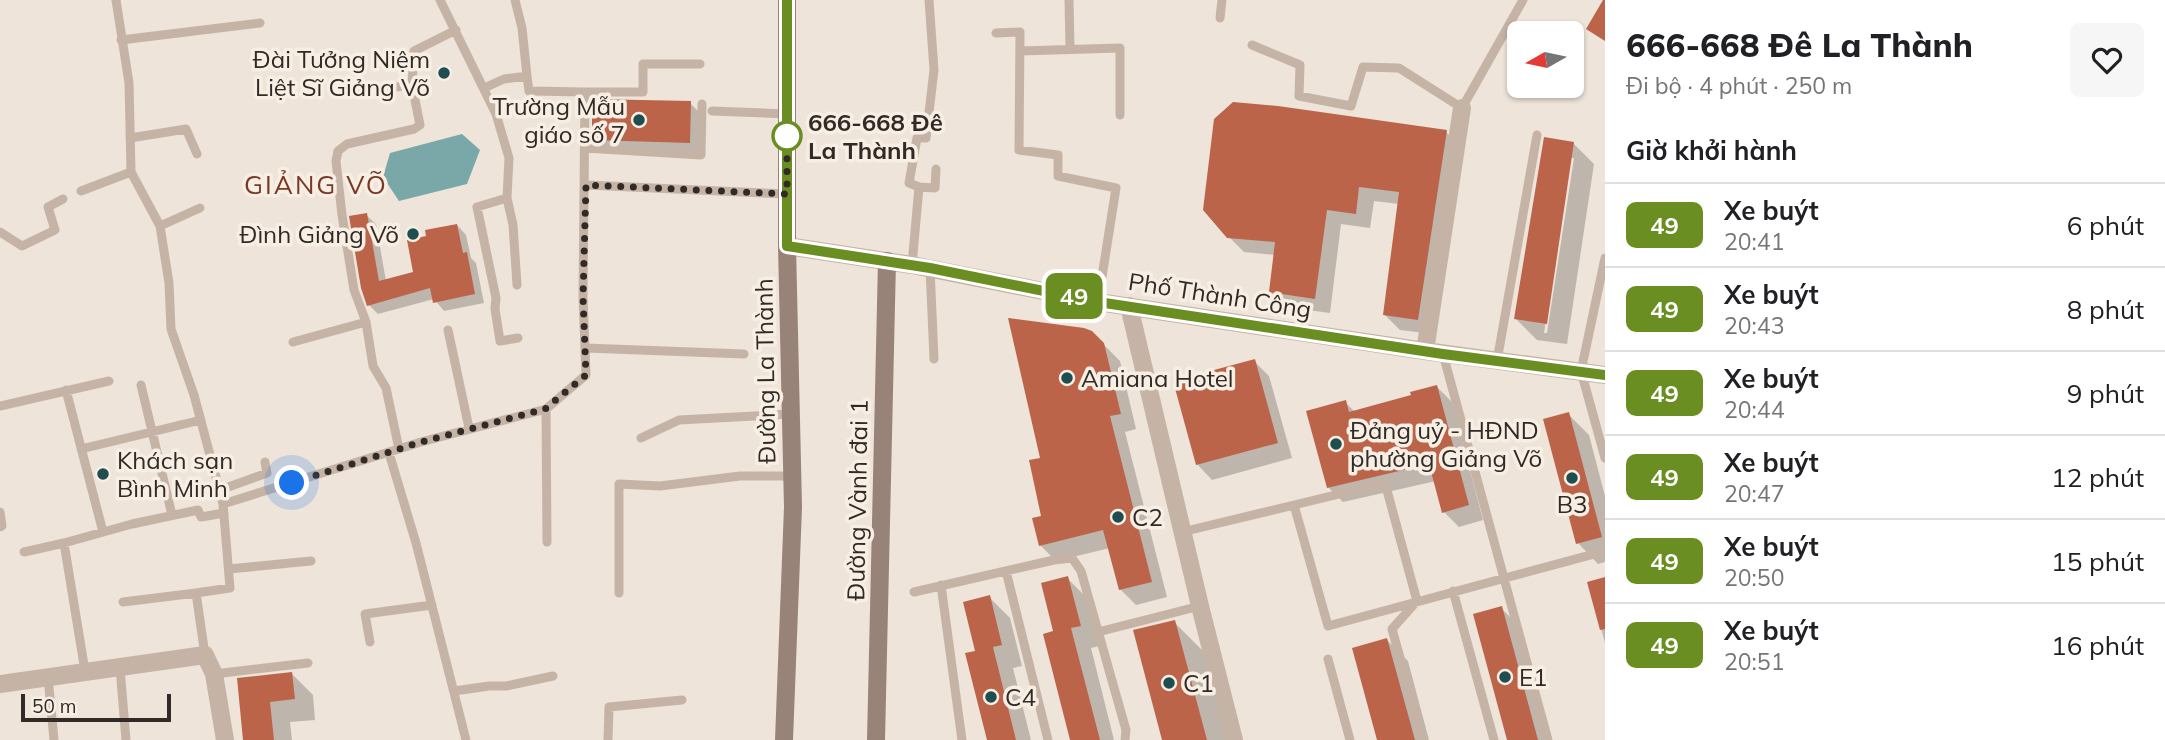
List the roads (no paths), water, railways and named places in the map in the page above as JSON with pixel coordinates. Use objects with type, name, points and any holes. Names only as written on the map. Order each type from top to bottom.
[{"type":"main road","name":"Đường La Thành","points":[[784,740],[793,507],[787,246],[787,0]]},
{"type":"main road","name":"Đường Vành đai 1","points":[[876,740],[887,261]]},
{"type":"street","points":[[1434,352],[1462,108]]},
{"type":"street","name":"Phố Thành Công","points":[[787,246],[921,267],[1098,302],[1605,375]]},
{"type":"street","points":[[1129,306],[1234,740]]},
{"type":"street","points":[[0,684],[205,655],[214,674],[225,740]]},
{"type":"lane","points":[[116,0],[129,83],[131,172],[160,226],[169,283],[171,329],[201,420],[224,509],[230,588],[123,602]]},
{"type":"lane","points":[[440,0],[496,114],[509,158],[507,198],[513,225],[517,285]]},
{"type":"lane","points":[[516,0],[529,91],[643,92],[643,64],[700,64]]},
{"type":"lane","points":[[929,0],[933,88],[926,138],[917,138],[909,183],[935,188],[936,169]]},
{"type":"lane","points":[[1069,0],[1070,48]]},
{"type":"lane","points":[[1220,18],[1222,0]]},
{"type":"lane","points":[[1252,45],[1300,65],[1299,96],[1351,106],[1363,67],[1399,68],[1462,108],[1523,0]]},
{"type":"lane","points":[[121,40],[260,23]]},
{"type":"lane","points":[[456,30],[414,51],[412,85],[420,125],[414,130],[347,144],[338,151],[336,161],[354,290],[366,322],[373,366],[386,388],[394,451],[466,740]]},
{"type":"lane","points":[[996,33],[1020,32],[1019,150],[1058,155],[1058,176],[1116,188],[1098,302]]},
{"type":"lane","points":[[1020,51],[1120,48],[1120,116]]},
{"type":"lane","points":[[484,89],[504,79],[527,76]]},
{"type":"lane","points":[[355,92],[412,85]]},
{"type":"lane","points":[[24,552],[172,514],[198,510],[201,517],[394,451],[545,409],[586,375],[583,297],[585,92]]},
{"type":"lane","points":[[585,148],[701,155],[702,104]]},
{"type":"lane","points":[[712,111],[787,114]]},
{"type":"lane","points":[[130,138],[186,129],[197,154]]},
{"type":"lane","points":[[1497,361],[1537,135]]},
{"type":"lane","points":[[81,191],[131,172]]},
{"type":"lane","points":[[586,185],[787,194]]},
{"type":"lane","points":[[919,187],[921,267],[934,359]]},
{"type":"lane","points":[[507,198],[477,207],[496,298],[500,341],[518,338]]},
{"type":"lane","points":[[0,232],[22,246],[55,230],[48,206],[63,199]]},
{"type":"lane","points":[[160,226],[200,208]]},
{"type":"lane","points":[[1605,258],[1581,371],[1605,458]]},
{"type":"lane","points":[[293,342],[366,322]]},
{"type":"lane","points":[[448,330],[469,428]]},
{"type":"lane","points":[[586,348],[744,355]]},
{"type":"lane","points":[[1434,352],[1505,579],[1548,740]]},
{"type":"lane","points":[[0,405],[109,381]]},
{"type":"lane","points":[[141,385],[172,514]]},
{"type":"lane","points":[[66,390],[103,532]]},
{"type":"lane","points":[[545,409],[547,542]]},
{"type":"lane","points":[[641,438],[679,420],[790,414]]},
{"type":"lane","points":[[81,449],[201,420]]},
{"type":"lane","points":[[220,490],[267,473],[265,463]]},
{"type":"lane","points":[[619,593],[619,484],[660,486],[740,476],[792,476]]},
{"type":"lane","points":[[1182,532],[1385,483],[1417,601]]},
{"type":"lane","points":[[1294,505],[1328,626],[1605,551]]},
{"type":"lane","points":[[0,512],[0,527]]},
{"type":"lane","points":[[64,543],[85,671]]},
{"type":"lane","points":[[914,592],[1006,570],[1072,558],[1081,571],[1126,730],[1125,740]]},
{"type":"lane","points":[[229,569],[311,561]]},
{"type":"lane","points":[[1006,570],[1048,740]]},
{"type":"lane","points":[[941,585],[962,740]]},
{"type":"lane","points":[[1453,591],[1494,740]]},
{"type":"lane","points":[[196,593],[205,655]]},
{"type":"lane","points":[[1417,601],[1392,629],[1423,740]]},
{"type":"lane","points":[[370,642],[365,614],[432,605]]},
{"type":"lane","points":[[1098,632],[1200,606]]},
{"type":"lane","points":[[1328,659],[1350,740]]},
{"type":"lane","points":[[214,674],[308,663]]},
{"type":"lane","points":[[120,668],[126,740]]},
{"type":"lane","points":[[454,691],[506,686],[553,676]]},
{"type":"lane","points":[[48,677],[54,740]]},
{"type":"lane","points":[[608,740],[609,707],[682,699]]},
{"type":"water","points":[[462,134],[480,150],[467,184],[399,201],[383,177],[390,153]]},
{"type":"place","name":"Đài Tưởng Niệm Liệt Sĩ Giảng Võ","points":[[444,73]]},
{"type":"place","name":"Trường Mẫu giáo số 7","points":[[639,120]]},
{"type":"place","name":"666-668 Đê La Thành","points":[[787,136]]},
{"type":"place","name":"Đình Giảng Võ","points":[[413,234]]},
{"type":"place","name":"Amiana Hotel","points":[[1067,378]]},
{"type":"place","name":"Đảng uỷ - HĐND phường Giảng Võ","points":[[1336,444]]},
{"type":"place","name":"Khách sạn Bình Minh","points":[[103,474]]},
{"type":"place","name":"B3","points":[[1572,478]]},
{"type":"place","name":"C2","points":[[1118,517]]},
{"type":"place","name":"E1","points":[[1505,677]]},
{"type":"place","name":"C1","points":[[1169,683]]},
{"type":"place","name":"C4","points":[[991,697]]},
{"type":"district","name":"GIẢNG VÕ","points":[[316,184]]}]
